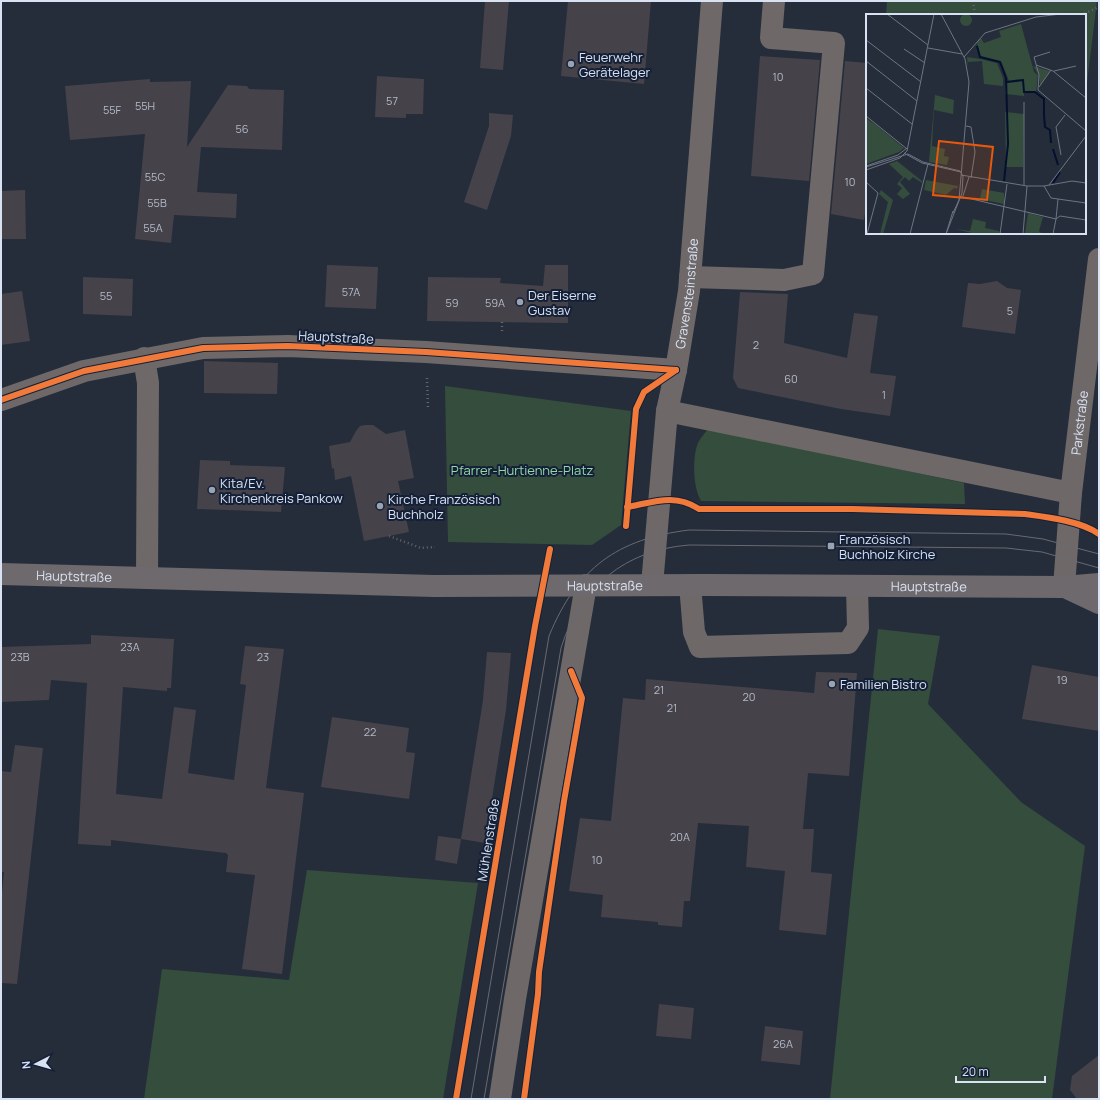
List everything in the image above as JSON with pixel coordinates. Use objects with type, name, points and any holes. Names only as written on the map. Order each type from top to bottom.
[{"type":"main road","name":"Hauptstraße","points":[[1,574],[434,586],[690,585],[1064,587],[1099,584]]},
{"type":"main road","name":"Hauptstraße","points":[[1064,587],[1099,603]]},
{"type":"street","name":"Gravensteinstraße","points":[[652,585],[667,412],[676,370],[690,277],[712,1]]},
{"type":"street","points":[[690,277],[784,280],[814,274],[834,42],[771,38],[774,1]]},
{"type":"street","name":"Parkstraße","points":[[1064,587],[1071,493],[1099,259]]},
{"type":"street","name":"Hauptstraße","points":[[1,400],[84,371],[144,358],[203,348],[288,346],[426,352],[676,370]]},
{"type":"street","points":[[144,358],[148,383],[147,578]]},
{"type":"street","points":[[667,412],[1071,493]]},
{"type":"street","points":[[500,1099],[515,999],[586,585]]},
{"type":"street","points":[[690,585],[694,632],[700,647],[848,643],[858,628],[857,586]]},
{"type":"path","points":[[973,1],[975,14]]},
{"type":"path","points":[[1083,14],[1099,7]]},
{"type":"path","points":[[389,536],[421,548],[435,547]]},
{"type":"green space","points":[[887,1],[1097,1],[1086,91],[1086,14],[886,14]]},
{"type":"green space","name":"Pfarrer-Hurtienne-Platz","points":[[445,386],[631,411],[621,525],[592,545],[448,542]]},
{"type":"green space","points":[[709,428],[964,483],[965,504],[701,501],[696,488],[694,464],[698,443]]},
{"type":"green space","points":[[878,629],[940,636],[928,704],[1021,802],[1085,846],[1052,1099],[830,1099]]},
{"type":"green space","points":[[307,870],[478,883],[443,1099],[144,1099],[162,969],[289,980]]},
{"type":"building","points":[[485,1],[509,1],[503,70],[480,68]]},
{"type":"building","points":[[568,1],[651,1],[644,84],[561,76]]},
{"type":"building","points":[[760,56],[820,60],[809,181],[751,176]]},
{"type":"building","points":[[845,61],[866,63],[866,207],[864,220],[831,214]]},
{"type":"building","points":[[377,76],[424,79],[423,114],[406,114],[406,118],[375,117]]},
{"type":"building","points":[[150,79],[150,82],[191,81],[187,147],[228,85],[247,86],[249,89],[284,90],[282,150],[201,147],[197,192],[237,194],[236,218],[174,215],[171,243],[135,239],[145,134],[70,140],[65,86]]},
{"type":"building","points":[[489,113],[513,115],[511,136],[487,210],[464,202],[489,126]]},
{"type":"building","points":[[25,190],[26,239],[1,239],[1,191]]},
{"type":"building","points":[[327,265],[378,267],[376,309],[325,307]]},
{"type":"building","points":[[545,265],[568,265],[568,323],[427,321],[428,277],[501,278],[500,283],[543,286]]},
{"type":"building","points":[[83,277],[133,279],[132,316],[83,314]]},
{"type":"building","points":[[997,281],[1007,288],[1021,290],[1015,334],[962,327],[968,283],[980,284]]},
{"type":"building","points":[[22,291],[30,341],[1,345],[1,294]]},
{"type":"building","points":[[740,292],[788,294],[784,343],[847,358],[854,313],[878,316],[870,373],[896,376],[890,416],[841,409],[738,388],[733,378]]},
{"type":"building","points":[[204,361],[278,363],[277,394],[204,393]]},
{"type":"building","name":"Kirche Französisch Buchholz","points":[[373,425],[386,434],[405,430],[414,478],[398,481],[409,532],[364,541],[351,476],[335,480],[329,446],[350,442],[360,426]]},
{"type":"building","points":[[200,460],[230,461],[230,465],[285,467],[281,512],[197,509]]},
{"type":"building","points":[[91,635],[174,639],[171,688],[167,688],[167,691],[123,687],[116,794],[162,799],[174,707],[196,710],[188,773],[234,780],[246,685],[240,684],[245,646],[284,649],[266,788],[304,793],[282,974],[242,969],[255,875],[226,872],[228,855],[226,853],[111,840],[111,846],[78,844],[87,683],[51,680],[49,700],[1,702],[1,647],[91,644]]},
{"type":"building","points":[[487,652],[511,653],[506,710],[485,843],[461,839],[483,700]]},
{"type":"building","points":[[1032,665],[1099,677],[1099,731],[1022,719]]},
{"type":"building","points":[[816,672],[857,673],[849,776],[808,773],[803,829],[814,829],[811,872],[832,874],[826,935],[779,930],[785,871],[746,867],[749,826],[698,823],[690,901],[684,901],[682,927],[658,925],[658,922],[601,917],[603,895],[569,891],[580,818],[611,821],[623,698],[645,700],[646,679],[814,693]]},
{"type":"building","points":[[332,717],[409,728],[406,752],[415,753],[409,799],[321,787]]},
{"type":"building","points":[[15,745],[43,748],[17,984],[1,983],[1,902],[4,872],[1,872],[1,771],[11,772]]},
{"type":"building","points":[[438,836],[461,839],[457,864],[435,860]]},
{"type":"building","points":[[659,1004],[694,1008],[691,1039],[656,1036]]},
{"type":"building","points":[[765,1026],[803,1031],[800,1065],[761,1061]]},
{"type":"building","points":[[1099,1055],[1099,1099],[1077,1099],[1070,1090],[1072,1076]]},
{"type":"tram line","points":[[471,1099],[549,636],[560,612],[573,592],[587,575],[602,561],[620,550],[641,541],[663,534],[689,530],[1006,534],[1043,539],[1099,554]]},
{"type":"tram line","points":[[484,1099],[561,648],[569,626],[580,607],[593,590],[608,576],[625,564],[645,555],[666,548],[689,545],[1006,548],[1042,552],[1099,568]]},
{"type":"cycle path","points":[[1,400],[84,371],[203,348],[288,346],[426,352],[676,370]]},
{"type":"cycle path","points":[[626,526],[636,409],[644,392],[676,370]]},
{"type":"cycle path","points":[[627,507],[655,501],[673,500],[690,504],[699,509],[853,509],[1025,514],[1053,518],[1073,523],[1099,534]]},
{"type":"cycle path","name":"Mühlenstraße","points":[[456,1099],[535,626],[550,549]]},
{"type":"cycle path","points":[[524,1099],[538,994],[539,972],[564,801],[582,698],[571,671]]},
{"type":"place","name":"Feuerwehr Gerätelager","points":[[571,64]]},
{"type":"place","name":"Der Eiserne Gustav","points":[[520,302]]},
{"type":"place","name":"Kita/Ev. Kirchenkreis Pankow","points":[[212,490]]},
{"type":"place","name":"Kirche Französisch Buchholz","points":[[380,506]]},
{"type":"place","name":"Französisch Buchholz Kirche","points":[[831,546]]},
{"type":"place","name":"Familien Bistro","points":[[832,684]]}]
